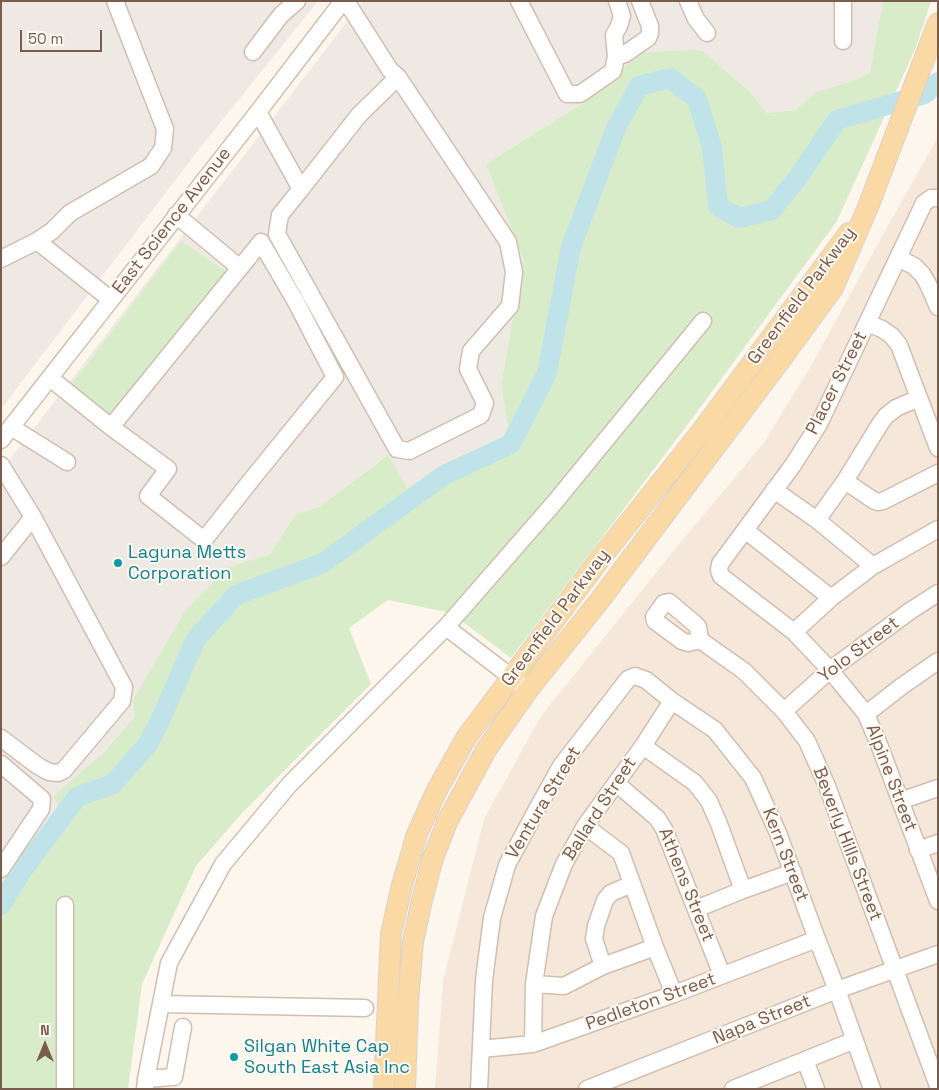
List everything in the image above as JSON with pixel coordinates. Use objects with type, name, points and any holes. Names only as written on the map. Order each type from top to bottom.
[{"type":"main road","name":"Greenfield Parkway","points":[[405,1089],[412,942],[433,858],[448,822],[486,750],[528,690],[600,600],[833,288],[868,207],[935,30]]},
{"type":"main road","name":"Greenfield Parkway","points":[[384,1089],[391,934],[402,885],[417,834],[436,792],[466,738],[600,559],[701,432],[868,207]]},
{"type":"street","points":[[1,259],[52,232],[70,213],[151,166],[163,148],[165,129],[115,1]]},
{"type":"street","points":[[253,52],[281,15],[297,1]]},
{"type":"street","points":[[344,1],[390,70],[398,77],[508,242],[514,272],[510,306],[471,351],[468,369],[485,403],[480,415],[409,451],[397,449],[277,234],[280,215],[359,115],[398,77]]},
{"type":"street","name":"East Science Avenue","points":[[5,431],[50,378],[344,1]]},
{"type":"street","points":[[519,1],[567,94],[580,94],[614,71],[616,57],[614,35],[622,16],[617,1]]},
{"type":"street","points":[[616,57],[625,54],[648,38],[650,26],[640,1]]},
{"type":"street","points":[[688,1],[696,19],[707,33]]},
{"type":"street","points":[[843,1],[843,41]]},
{"type":"street","points":[[258,112],[301,189]]},
{"type":"street","name":"Placer Street","points":[[720,564],[793,465],[819,424],[924,203],[931,198],[938,198]]},
{"type":"street","points":[[176,215],[240,268]]},
{"type":"street","points":[[37,241],[110,299]]},
{"type":"street","points":[[50,378],[111,427],[168,469],[148,496],[204,540],[335,377],[296,302],[261,242],[111,427]]},
{"type":"street","points":[[898,258],[914,266],[922,274],[938,307]]},
{"type":"street","points":[[183,1027],[174,1077],[145,1084],[170,963],[223,864],[289,785],[446,627],[555,502],[702,321]]},
{"type":"street","points":[[867,323],[882,329],[892,336],[899,345],[938,448]]},
{"type":"street","points":[[817,520],[886,416],[896,408],[919,398]]},
{"type":"street","points":[[5,431],[67,462]]},
{"type":"street","points":[[1,465],[33,517],[124,687],[122,701],[64,770],[58,773],[49,772],[38,766],[1,738]]},
{"type":"street","points":[[845,480],[878,502],[938,473]]},
{"type":"street","points":[[774,490],[817,520],[873,566]]},
{"type":"street","points":[[1,557],[33,517]]},
{"type":"street","points":[[794,632],[831,598],[873,566],[938,529]]},
{"type":"street","points":[[746,530],[831,598]]},
{"type":"street","name":"Alpine Street","points":[[720,564],[721,576],[794,632],[830,670],[866,714],[880,746],[937,899]]},
{"type":"street","name":"Yolo Street","points":[[784,711],[830,670],[910,611],[938,593]]},
{"type":"street","points":[[446,627],[528,690]]},
{"type":"street","name":"Beverly Hills Street","points":[[700,640],[744,671],[784,711],[807,741],[827,786],[938,1086]]},
{"type":"street","points":[[866,714],[938,661]]},
{"type":"street","name":"Kern Street","points":[[628,679],[635,676],[646,680],[672,701],[715,730],[753,778],[778,833],[872,1089]]},
{"type":"street","name":"Ventura Street","points":[[479,1089],[484,980],[492,918],[507,865],[561,766],[628,679]]},
{"type":"street","name":"Ballard Street","points":[[533,1044],[534,984],[544,916],[564,864],[585,826],[643,746],[672,701]]},
{"type":"street","points":[[643,746],[695,783],[709,801],[743,890]]},
{"type":"street","points":[[1,764],[42,799],[41,809],[1,868]]},
{"type":"street","name":"Athens Street","points":[[616,783],[657,818],[664,829],[722,975]]},
{"type":"street","points":[[900,801],[938,788]]},
{"type":"street","points":[[585,826],[621,852],[674,994]]},
{"type":"street","points":[[918,850],[938,843]]},
{"type":"street","points":[[696,909],[792,872]]},
{"type":"street","points":[[603,966],[594,939],[596,926],[605,900],[612,893],[632,884]]},
{"type":"street","points":[[65,905],[65,1089]]},
{"type":"street","name":"Pedleton Street","points":[[481,1049],[533,1044],[674,994],[817,940]]},
{"type":"street","points":[[534,984],[564,986],[603,966],[655,947]]},
{"type":"street","name":"Napa Street","points":[[587,1089],[837,990],[938,954]]},
{"type":"street","points":[[161,1004],[365,1008]]},
{"type":"street","points":[[733,1089],[762,1084],[805,1060],[855,1040]]},
{"type":"street","points":[[805,1060],[816,1089]]},
{"type":"shaded area","points":[[1,1],[318,1],[199,149],[1,409]]},
{"type":"shaded area","points":[[363,1],[883,1],[871,73],[814,93],[795,110],[767,113],[750,92],[640,53],[583,103],[486,164],[523,259],[501,386],[511,444],[444,475],[412,498],[387,455],[319,507],[296,514],[270,554],[228,567],[135,716],[102,753],[64,814],[21,872],[1,905],[1,471]]},
{"type":"shaded area","points":[[938,137],[938,1089],[435,1089],[443,981],[484,819],[541,716],[680,543],[763,444],[812,364]]},
{"type":"green space","points":[[883,1],[931,1],[916,47],[837,221],[694,416],[511,658],[451,613],[388,600],[349,628],[371,684],[242,813],[196,866],[142,984],[128,1089],[1,1089],[1,905],[21,872],[64,814],[53,797],[102,754],[135,716],[133,700],[186,610],[228,567],[270,554],[296,514],[319,507],[388,455],[412,497],[444,475],[511,444],[501,386],[523,259],[486,164],[583,103],[640,53],[702,51],[750,92],[767,113],[795,110],[814,93],[855,80],[870,73]]},
{"type":"green space","points":[[181,241],[227,272],[105,427],[65,393]]},
{"type":"waterway","points":[[1,905],[21,872],[77,797],[113,784],[148,744],[196,639],[236,595],[323,563],[444,475],[511,444],[547,373],[571,247],[616,128],[639,86],[670,78],[697,99],[712,147],[718,206],[739,218],[772,210],[799,176],[837,120],[925,94],[938,82]]},
{"type":"place","name":"Laguna Metts Corporation","points":[[118,563]]},
{"type":"place","name":"Silgan White Cap South East Asia Inc","points":[[234,1057]]}]
